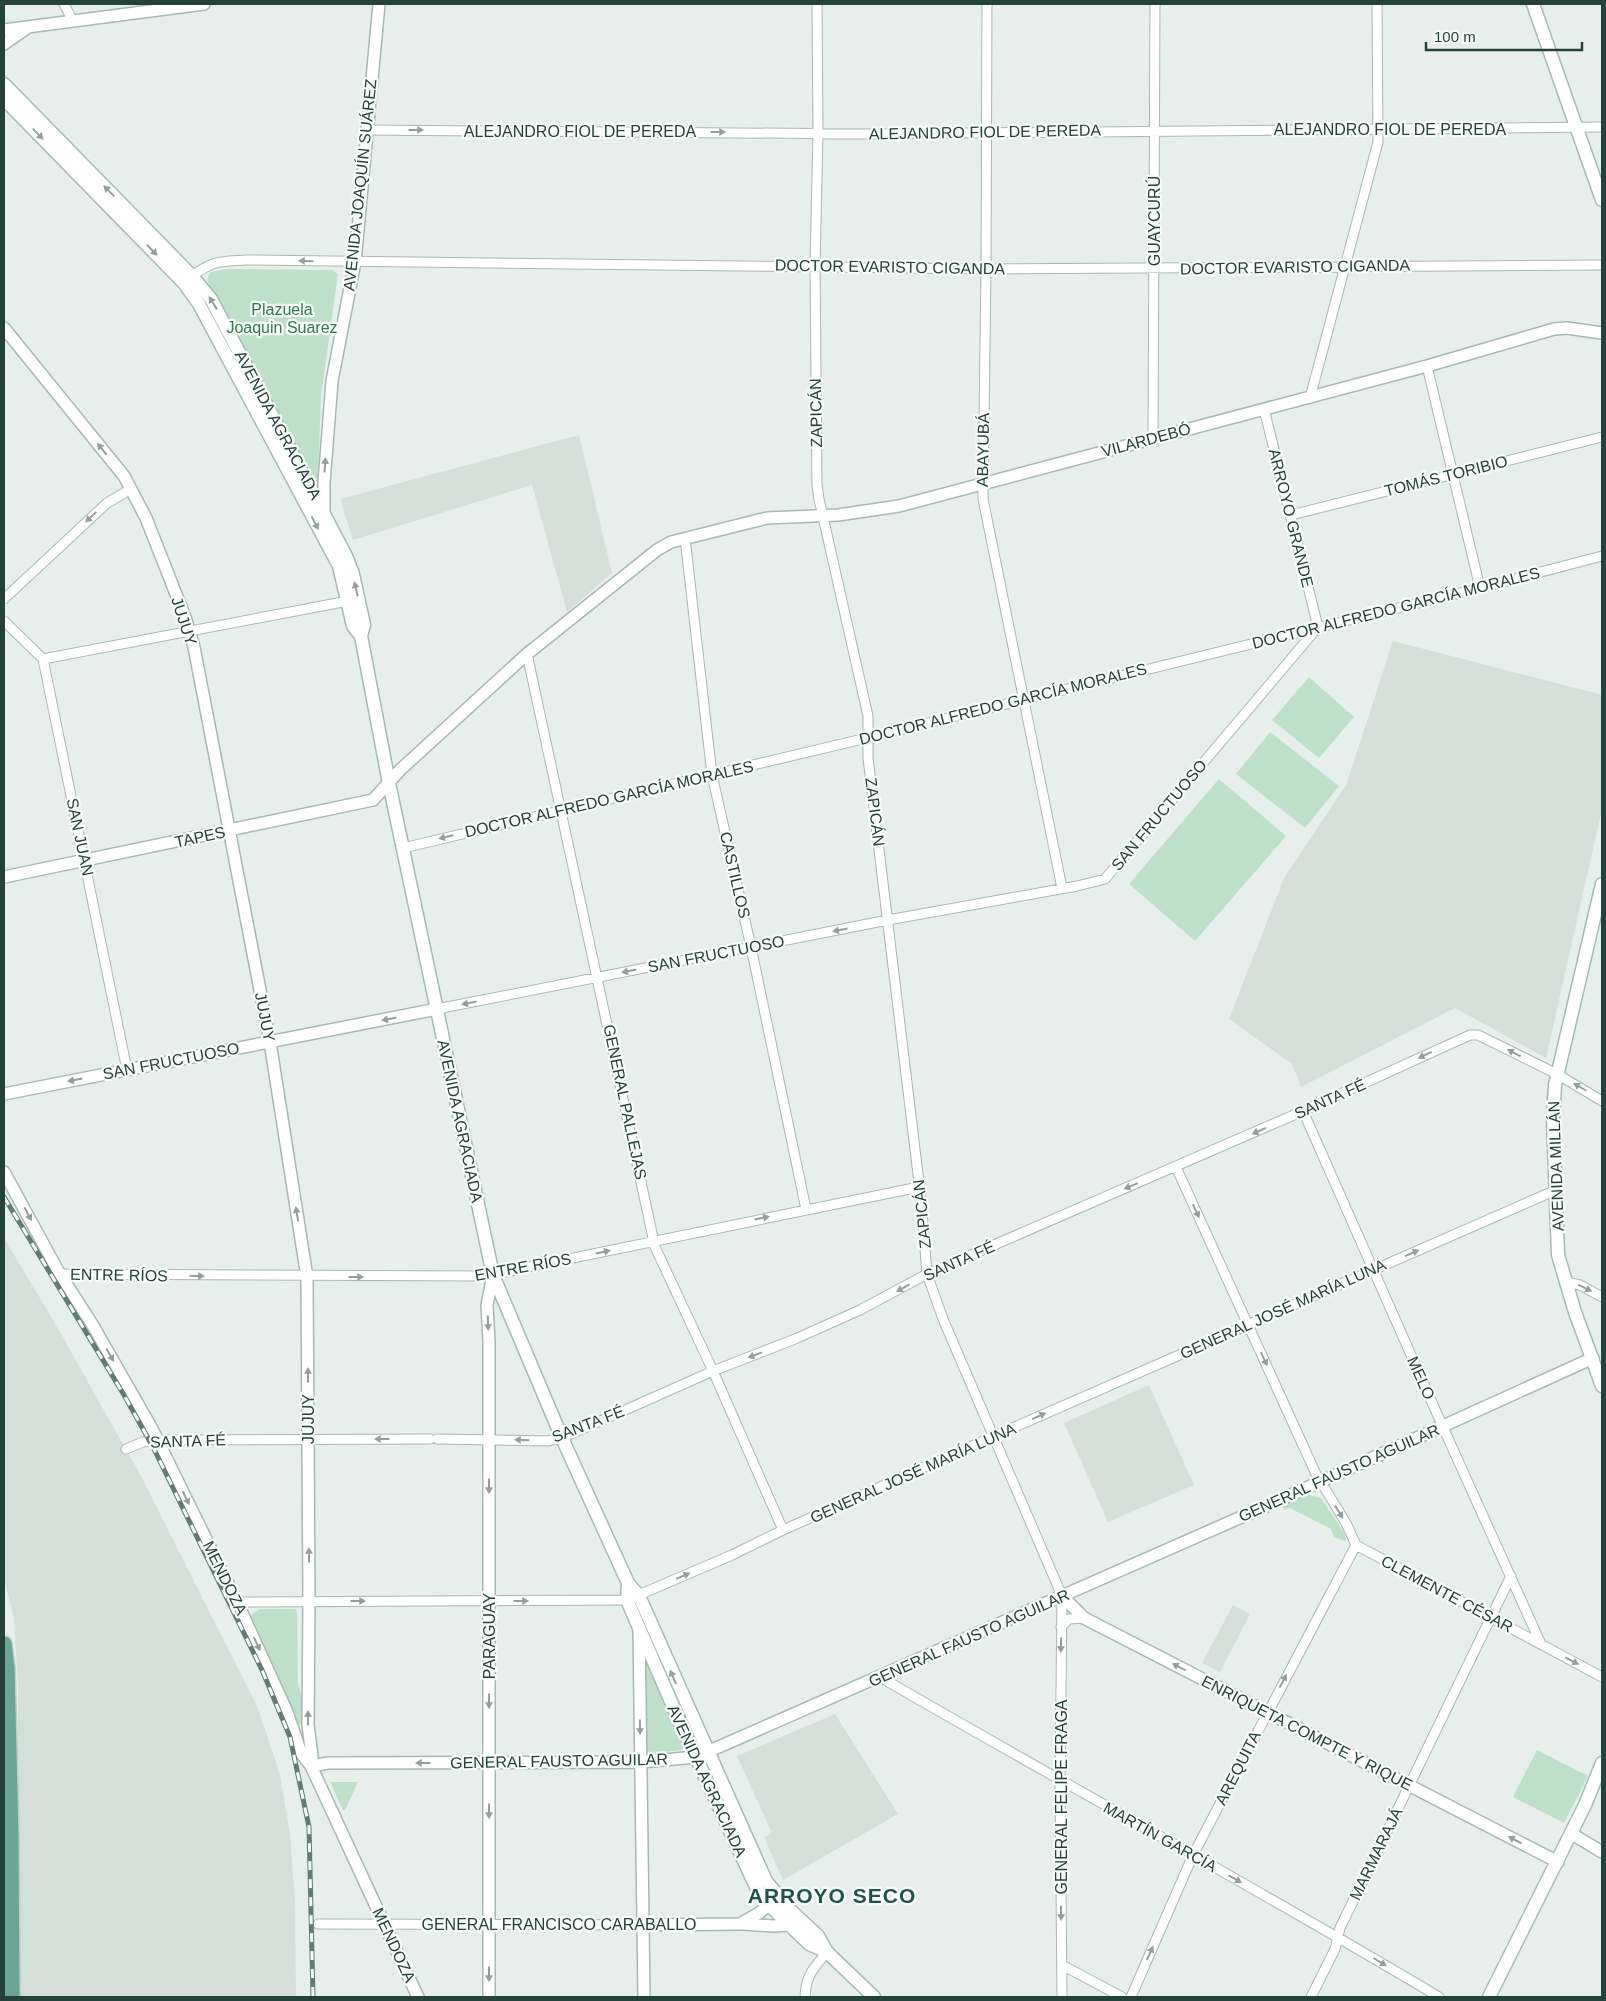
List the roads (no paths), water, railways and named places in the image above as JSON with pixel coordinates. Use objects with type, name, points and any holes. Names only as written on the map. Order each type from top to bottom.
[{"type":"main road","points":[[1533,4],[1602,200]]},
{"type":"main road","name":"AVENIDA AGRACIADA","points":[[4,84],[188,280],[339,566],[353,626],[361,636]]},
{"type":"main road","name":"AVENIDA AGRACIADA","points":[[4,99],[188,280],[206,292],[346,556],[353,574],[364,625],[361,636],[389,783],[493,1275],[562,1438],[628,1583],[702,1755]]},
{"type":"main road","name":"AVENIDA MILLÁN","points":[[1602,884],[1553,1095],[1558,1255],[1602,1386]]},
{"type":"main road","name":"AVENIDA AGRACIADA","points":[[633,1598],[639,1626],[766,1882],[773,1901],[789,1925],[809,1944],[827,1952]]},
{"type":"main road","points":[[4,1644],[8,1696],[12,1997]]},
{"type":"main road","points":[[1490,1997],[1572,1834],[1599,1774],[1602,1763]]},
{"type":"main road","name":"AVENIDA AGRACIADA","points":[[773,1901],[818,1936],[827,1952],[874,1997]]},
{"type":"street","points":[[64,4],[72,21]]},
{"type":"street","points":[[4,30],[204,4]]},
{"type":"street","name":"AVENIDA JOAQUÍN SUÁREZ","points":[[324,514],[324,483],[332,381],[355,262],[379,4]]},
{"type":"street","name":"ZAPICÁN","points":[[817,4],[818,133],[815,266],[817,485],[868,716],[867,738],[919,1187],[927,1274],[942,1319],[1062,1596]]},
{"type":"street","name":"ABAYUBÁ","points":[[987,4],[986,269],[982,499],[1062,888]]},
{"type":"street","name":"GUAYCURÚ","points":[[1153,439],[1155,4]]},
{"type":"street","points":[[1310,398],[1343,266],[1378,142],[1377,4]]},
{"type":"street","points":[[4,44],[28,27]]},
{"type":"street","name":"ALEJANDRO FIOL DE PEREDA","points":[[367,130],[987,133],[1602,127]]},
{"type":"street","name":"DOCTOR EVARISTO CIGANDA","points":[[188,280],[206,266],[215,262],[246,260],[986,269],[1602,265]]},
{"type":"street","name":"JUJUY","points":[[4,328],[124,476],[146,518],[189,632],[270,1042],[307,1277],[310,1601],[308,1725],[312,1756],[310,1766]]},
{"type":"street","name":"VILARDEBÓ","points":[[527,654],[657,550],[672,542],[767,518],[877,510],[1310,398],[1554,329],[1567,328],[1602,333]]},
{"type":"street","points":[[1427,366],[1480,588]]},
{"type":"street","name":"ARROYO GRANDE","points":[[1264,409],[1318,627]]},
{"type":"street","name":"TOMÁS TORIBIO","points":[[1290,515],[1602,437]]},
{"type":"street","points":[[4,599],[106,503],[130,489]]},
{"type":"street","name":"CASTILLOS","points":[[686,538],[712,775],[806,1209]]},
{"type":"street","name":"DOCTOR ALFREDO GARCÍA MORALES","points":[[403,848],[867,738],[1480,588],[1602,556]]},
{"type":"street","points":[[4,620],[43,659],[348,601]]},
{"type":"street","name":"SAN FRUCTUOSO","points":[[4,1094],[1104,879],[1318,627]]},
{"type":"street","name":"TAPES","points":[[4,877],[373,800],[400,770],[527,654]]},
{"type":"street","name":"GENERAL PALLEJAS","points":[[527,654],[654,1241],[783,1530]]},
{"type":"street","name":"SAN JUAN","points":[[43,659],[127,1070]]},
{"type":"street","name":"SANTA FÉ","points":[[126,1449],[143,1442],[157,1440],[548,1440],[562,1438],[713,1371],[795,1339],[860,1310],[927,1274],[1176,1167],[1470,1035],[1478,1035],[1557,1074]]},
{"type":"street","points":[[1557,1074],[1602,1100]]},
{"type":"street","name":"MELO","points":[[1303,1111],[1442,1426],[1542,1645]]},
{"type":"street","points":[[1176,1167],[1320,1481],[1346,1523],[1356,1545]]},
{"type":"street","name":"MENDOZA","points":[[4,1172],[60,1274],[92,1324],[157,1440],[237,1602],[283,1704],[301,1753],[310,1766],[418,1997]]},
{"type":"street","name":"ENTRE RÍOS","points":[[60,1274],[307,1277],[493,1275],[919,1187]]},
{"type":"street","name":"GENERAL JOSÉ MARÍA LUNA","points":[[237,1602],[489,1601],[633,1598],[992,1437],[1556,1190]]},
{"type":"street","name":"PARAGUAY","points":[[489,1997],[488,1305],[493,1275]]},
{"type":"street","points":[[1566,1282],[1580,1285],[1602,1297]]},
{"type":"street","name":"GENERAL FAUSTO AGUILAR","points":[[310,1766],[328,1764],[489,1762],[641,1762],[702,1755],[1593,1358]]},
{"type":"street","name":"CLEMENTE CÉSAR","points":[[1356,1545],[1602,1677]]},
{"type":"street","name":"AREQUITA","points":[[1131,1997],[1193,1855],[1356,1545]]},
{"type":"street","name":"MARMARAJÁ","points":[[1311,1997],[1335,1950],[1340,1928],[1511,1576]]},
{"type":"street","name":"ENRIQUETA COMPTE Y RIQUE","points":[[1062,1596],[1084,1618],[1558,1862]]},
{"type":"street","name":"GENERAL FELIPE FRAGA","points":[[1062,1596],[1060,1781],[1062,1997]]},
{"type":"street","points":[[1061,1627],[1069,1619],[1084,1618]]},
{"type":"street","points":[[639,1626],[644,1997]]},
{"type":"street","name":"MARTÍN GARCÍA","points":[[880,1677],[1060,1781],[1338,1937],[1439,1997]]},
{"type":"street","points":[[1572,1834],[1602,1852]]},
{"type":"street","points":[[740,1924],[749,1920],[773,1901]]},
{"type":"street","name":"GENERAL FRANCISCO CARABALLO","points":[[318,1924],[789,1925]]},
{"type":"street","points":[[805,1997],[805,1985],[809,1972],[827,1952]]},
{"type":"street","points":[[1062,1965],[1122,1997]]},
{"type":"railway","points":[[4,1197],[124,1395],[153,1447],[262,1670],[290,1737],[309,1827],[313,1997]]},
{"type":"district","name":"ARROYO SECO","points":[[832,1895]]},
{"type":"park label","name":"Plazuela Joaquin Suarez","points":[[282,318]]}]
